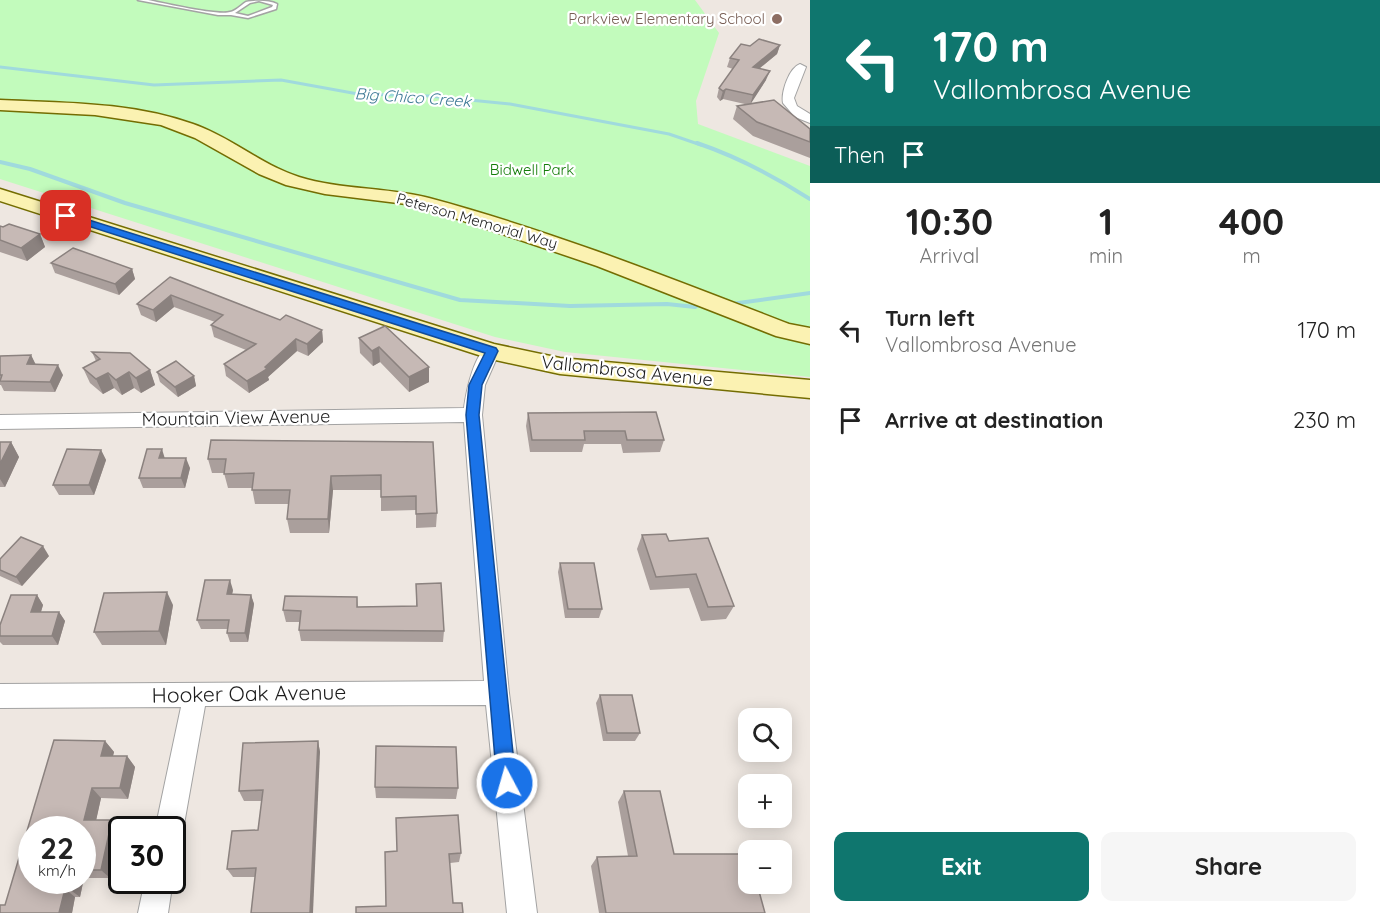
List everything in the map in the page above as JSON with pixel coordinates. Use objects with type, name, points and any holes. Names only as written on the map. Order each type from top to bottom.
[{"type":"street","points":[[800,67],[787,94],[787,102],[793,110],[810,119]]},
{"type":"street","name":"Peterson Memorial Way","points":[[0,105],[112,111],[185,127],[206,135],[273,174],[288,179],[420,202],[480,220],[571,248],[784,331],[810,336]]},
{"type":"street","name":"Vallombrosa Avenue","points":[[0,195],[492,351],[560,366],[810,389]]},
{"type":"street","points":[[492,351],[476,385],[473,415],[497,693],[522,913]]},
{"type":"street","name":"Mountain View Avenue","points":[[0,422],[473,415]]},
{"type":"street","name":"Hooker Oak Avenue","points":[[0,696],[195,696],[297,692],[497,693]]},
{"type":"street","points":[[172,816],[195,696]]},
{"type":"street","points":[[153,913],[156,894]]},
{"type":"lane","points":[[140,0],[248,17],[274,8],[274,4],[258,0],[235,9],[231,14]]},
{"type":"green space","name":"Bidwell Park","points":[[0,0],[695,0],[719,33],[696,101],[698,124],[810,166],[810,377],[565,352],[495,337],[0,179]]},
{"type":"building","points":[[759,39],[780,45],[753,67],[770,71],[753,95],[726,89],[723,91],[719,88],[739,60],[730,58],[741,44],[750,46]]},
{"type":"building","points":[[774,100],[810,129],[810,142],[757,122],[737,106]]},
{"type":"building","points":[[9,224],[40,234],[21,248],[0,240],[0,226]]},
{"type":"building","points":[[73,248],[132,269],[115,284],[51,263]]},
{"type":"building","points":[[170,277],[280,320],[286,315],[322,330],[307,344],[296,339],[265,367],[267,369],[247,381],[224,364],[256,344],[211,325],[223,315],[171,295],[153,310],[137,304]]},
{"type":"building","points":[[385,326],[429,367],[409,377],[379,347],[372,351],[359,338]]},
{"type":"building","points":[[92,352],[130,353],[150,370],[136,378],[129,372],[116,380],[108,373],[96,379],[83,368],[100,359]]},
{"type":"building","points":[[31,355],[27,364],[58,365],[50,382],[0,381],[2,375],[0,375],[0,356]]},
{"type":"building","points":[[176,361],[194,376],[175,387],[157,372]]},
{"type":"building","points":[[656,412],[664,440],[627,440],[625,431],[584,431],[585,440],[532,440],[528,413]]},
{"type":"building","points":[[211,440],[433,442],[437,513],[416,514],[416,496],[381,497],[381,475],[331,476],[328,519],[287,519],[290,490],[252,490],[254,473],[224,474],[226,459],[208,459]]},
{"type":"building","points":[[0,442],[11,442],[0,464]]},
{"type":"building","points":[[67,449],[101,450],[89,485],[53,485]]},
{"type":"building","points":[[147,449],[162,449],[159,458],[186,458],[181,478],[139,478]]},
{"type":"building","points":[[666,534],[669,541],[708,538],[734,606],[708,607],[696,574],[656,577],[642,535]]},
{"type":"building","points":[[21,537],[43,546],[16,577],[0,570],[0,559]]},
{"type":"building","points":[[560,563],[594,563],[602,609],[568,609]]},
{"type":"building","points":[[205,580],[230,580],[227,594],[251,595],[245,633],[227,633],[229,620],[197,620]]},
{"type":"building","points":[[441,583],[444,631],[299,630],[301,611],[283,610],[285,596],[357,597],[357,607],[417,606],[416,584]]},
{"type":"building","points":[[167,592],[159,631],[94,632],[104,593]]},
{"type":"building","points":[[11,595],[37,595],[31,612],[59,612],[52,636],[0,636],[0,625]]},
{"type":"building","points":[[600,695],[632,695],[640,733],[607,733]]},
{"type":"building","points":[[54,740],[105,741],[101,756],[127,756],[120,788],[92,788],[85,816],[31,816]]},
{"type":"building","points":[[318,741],[310,913],[251,913],[256,868],[227,869],[232,831],[258,830],[263,790],[239,791],[243,743]]},
{"type":"building","points":[[376,746],[456,747],[458,788],[375,787]]},
{"type":"building","points":[[624,791],[660,791],[674,854],[738,854],[738,894],[760,894],[765,913],[606,913],[597,857],[637,856]]},
{"type":"building","points":[[458,815],[461,853],[449,854],[453,903],[462,903],[463,913],[356,913],[356,907],[386,906],[385,852],[397,851],[396,818]]},
{"type":"building","points":[[96,820],[108,820],[108,838],[101,870],[96,870]]},
{"type":"building","points":[[18,861],[18,894],[64,894],[59,913],[0,913],[0,905],[5,905]]},
{"type":"waterway","name":"Big Chico Creek","points":[[0,67],[154,85],[281,80],[358,94],[429,96],[510,104],[669,134],[701,145]]},
{"type":"waterway","name":"Big Chico Creek","points":[[697,143],[727,154],[810,199]]},
{"type":"waterway","points":[[0,162],[30,169],[125,203],[460,300],[570,306],[667,304],[695,307],[701,303]]},
{"type":"waterway","points":[[731,304],[810,293]]},
{"type":"place","name":"Parkview Elementary School","points":[[777,19]]},
{"type":"route","points":[[66,216],[492,351],[476,385],[473,415],[507,783]]}]
